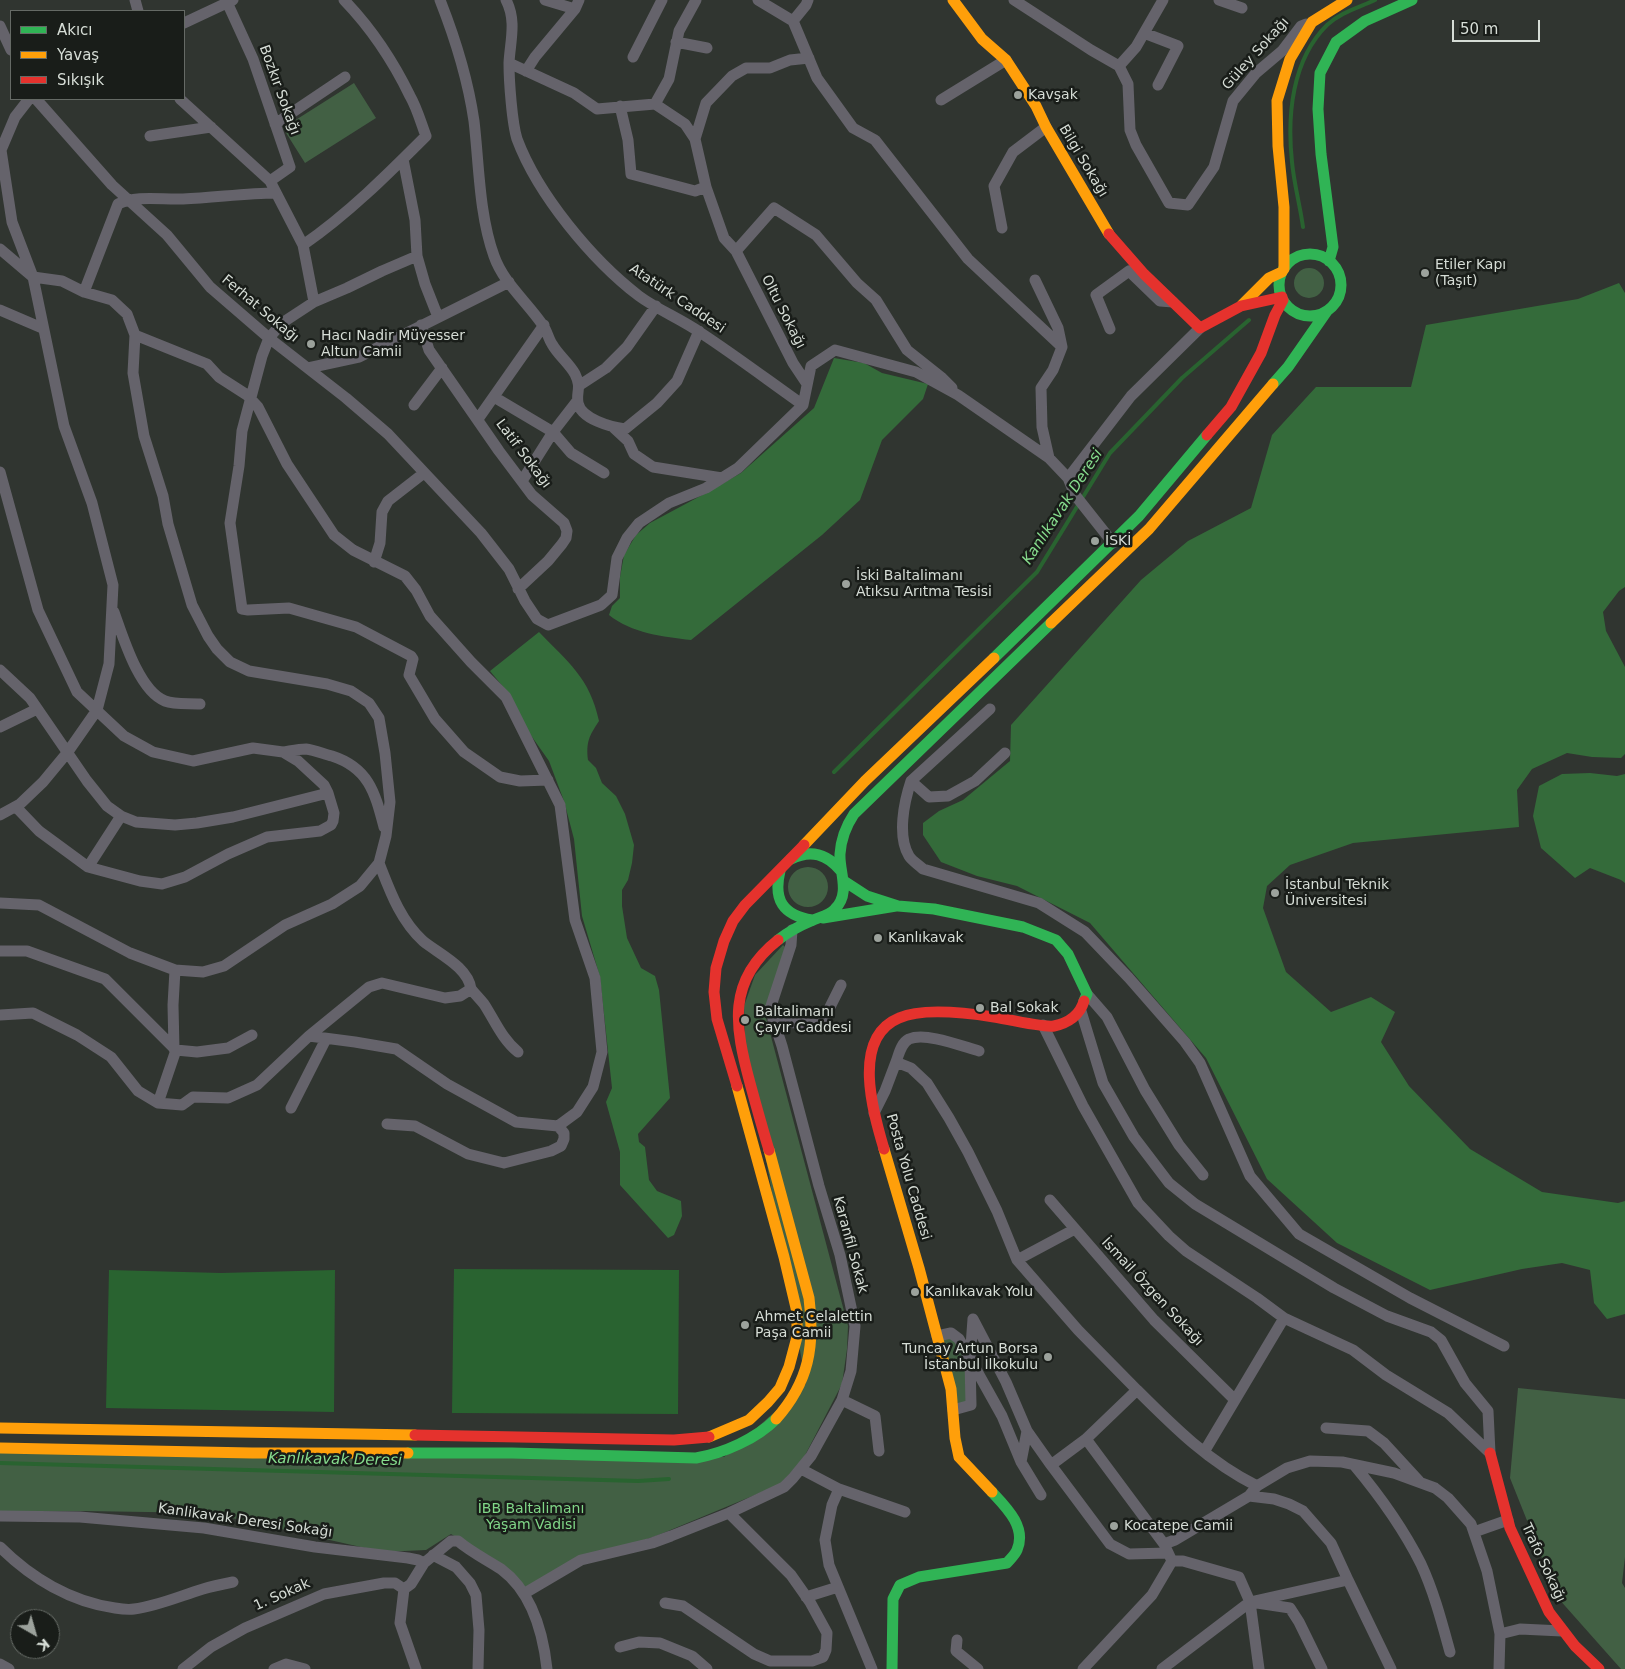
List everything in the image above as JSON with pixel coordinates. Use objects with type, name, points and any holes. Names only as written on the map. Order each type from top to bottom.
[{"type":"main road","name":"Bilgi Sokağı","points":[[954,0],[982,39],[1006,60],[1036,106],[1046,127],[1109,234],[1144,274],[1200,328]]},
{"type":"main road","points":[[1200,328],[1241,306],[1269,278],[1283,270],[1295,258],[1309,254],[1316,254],[1329,260],[1337,270],[1341,279],[1339,297],[1334,305],[1314,316],[1299,314],[1287,306],[1280,289],[1283,270],[1284,207],[1278,146],[1277,101],[1290,59],[1312,22],[1347,0]]},
{"type":"main road","points":[[1329,260],[1333,246],[1321,154],[1318,109],[1320,73],[1336,42],[1365,21],[1412,0]]},
{"type":"main road","points":[[1241,306],[1283,298]]},
{"type":"main road","points":[[0,1428],[674,1440],[707,1438],[749,1420],[780,1388],[795,1348],[798,1324],[784,1257],[731,1063],[717,1019],[714,992],[716,968],[733,921],[745,905],[780,871],[865,781],[1037,617],[1139,516],[1231,407],[1260,353],[1283,298]]},
{"type":"main road","points":[[0,1448],[252,1453],[512,1453],[696,1458],[713,1455],[760,1434],[778,1417],[797,1392],[810,1361],[813,1323],[809,1298],[740,1045],[738,1009],[745,983],[759,959],[773,944],[792,930],[830,914],[842,900],[844,890],[840,856],[842,838],[854,814],[1149,529],[1288,367],[1327,310]]},
{"type":"main road","points":[[788,861],[797,855],[817,853],[827,856],[835,863],[842,876],[867,896],[898,906],[934,909],[1023,927],[1056,940],[1068,954],[1087,994],[1081,1011]]},
{"type":"main road","points":[[780,871],[777,887],[778,895],[783,906],[790,914],[801,919],[816,919],[898,906]]},
{"type":"main road","name":"Posta Yolu Caddesi","points":[[892,1669],[893,1599],[900,1585],[919,1577],[1007,1563],[1017,1550],[1020,1532],[1010,1511],[959,1457],[955,1438],[951,1389],[919,1268],[874,1113],[869,1064],[876,1038],[889,1023],[900,1017],[912,1014],[950,1012],[1052,1027],[1069,1021],[1081,1011]]},
{"type":"main road","name":"Trafo Sokağı","points":[[1490,1453],[1510,1528],[1549,1612],[1574,1646],[1599,1669]]},
{"type":"street","points":[[303,246],[325,230],[426,136],[411,97],[389,58],[358,15],[344,0]]},
{"type":"street","points":[[440,0],[455,38],[473,118],[486,227],[494,257],[509,282],[544,325],[551,343],[574,373],[580,385],[577,401],[579,409],[596,421],[614,428],[625,429],[657,403],[677,381],[699,331]]},
{"type":"street","name":"Atatürk Caddesi","points":[[506,0],[513,26],[509,63],[512,105],[517,137],[537,180],[588,249],[615,276],[641,297],[699,331],[803,405]]},
{"type":"street","points":[[545,0],[577,4]]},
{"type":"street","points":[[633,57],[662,0]]},
{"type":"street","points":[[654,104],[669,78],[679,31],[696,0]]},
{"type":"street","points":[[758,0],[794,21],[817,78],[853,128],[875,140],[968,259],[1062,346]]},
{"type":"street","points":[[794,21],[808,0]]},
{"type":"street","points":[[1014,0],[1119,66],[1136,47],[1163,0]]},
{"type":"street","points":[[1219,0],[1242,8]]},
{"type":"street","points":[[185,23],[229,1]]},
{"type":"street","name":"Bozkır Sokağı","points":[[229,1],[253,59],[290,167],[270,181]]},
{"type":"street","points":[[526,71],[577,4]]},
{"type":"street","name":"Güley Sokağı","points":[[1119,66],[1128,84],[1130,130],[1136,145],[1169,203],[1188,205],[1214,167],[1233,101],[1256,73],[1282,50],[1301,26],[1312,22]]},
{"type":"street","points":[[0,27],[10,48]]},
{"type":"street","points":[[1144,33],[1178,46],[1158,85]]},
{"type":"street","points":[[676,42],[708,48]]},
{"type":"street","points":[[695,139],[706,103],[732,76],[746,68],[770,68],[790,60],[809,58]]},
{"type":"street","points":[[941,100],[1006,60]]},
{"type":"street","points":[[509,63],[574,93],[597,109],[654,104],[685,124],[695,139]]},
{"type":"street","points":[[275,124],[345,78]]},
{"type":"street","points":[[0,815],[20,804],[43,782],[67,753],[97,710],[109,664],[113,585],[92,503],[64,426],[42,328],[33,277],[12,222],[1,150],[15,117],[28,100]]},
{"type":"street","name":"Ferhat Sokağı","points":[[37,100],[112,185],[167,235],[210,287],[269,338],[346,398],[388,434],[481,533],[509,569],[518,589],[537,619],[548,625],[601,606],[612,595],[617,558],[627,538],[639,522],[669,503],[706,488],[722,478]]},
{"type":"street","points":[[181,100],[270,181],[303,246],[314,302]]},
{"type":"street","points":[[620,106],[628,140],[631,174],[695,191],[706,187]]},
{"type":"street","points":[[1002,228],[994,186],[1014,152],[1046,127]]},
{"type":"street","points":[[150,136],[211,128]]},
{"type":"street","name":"Oltu Sokağı","points":[[695,139],[706,187],[724,238],[736,250],[793,363],[807,384]]},
{"type":"street","points":[[403,159],[415,220],[417,256],[425,284],[438,317]]},
{"type":"street","points":[[84,292],[118,204],[128,199],[174,200],[252,193],[276,193]]},
{"type":"street","points":[[736,250],[774,208],[816,235],[857,283],[876,300],[907,350],[941,377],[958,395]]},
{"type":"street","points":[[0,249],[33,277],[62,281],[84,292],[112,300],[127,314],[135,335],[133,373],[144,436],[163,496],[168,524],[192,605],[208,636],[217,649],[230,662],[249,671],[327,684],[351,691],[369,703],[379,718],[386,753],[390,802],[386,836],[379,863],[360,886],[332,904],[285,925],[224,966],[203,972],[175,970],[130,953],[39,905],[0,903]]},
{"type":"street","points":[[417,256],[314,302],[282,323],[269,338],[262,356],[242,431],[239,466],[230,523],[242,609],[289,608],[356,627],[411,656],[413,659],[409,675],[436,719],[464,752],[500,777],[520,781],[548,780]]},
{"type":"street","points":[[1110,329],[1096,295],[1129,271],[1160,301],[1174,302]]},
{"type":"street","points":[[1035,280],[1058,328],[1062,346],[1053,370],[1040,388],[1042,427],[1048,458]]},
{"type":"street","points":[[308,368],[359,357],[509,282]]},
{"type":"street","points":[[580,385],[606,368],[627,347],[656,306]]},
{"type":"street","points":[[0,310],[42,328]]},
{"type":"street","name":"Latif Sokağı","points":[[421,325],[429,350],[499,451],[532,495],[564,523],[567,531],[566,538],[548,561],[518,589]]},
{"type":"street","points":[[478,419],[544,325]]},
{"type":"street","points":[[1068,478],[1131,396],[1200,328]]},
{"type":"street","points":[[135,335],[207,364],[219,377],[247,394],[258,407],[286,464],[334,535],[353,550],[405,576],[416,590],[430,616],[471,662],[506,697],[560,805],[575,920],[595,978],[602,1052],[593,1087],[577,1112],[558,1126],[516,1122],[447,1084],[396,1049],[309,1036]]},
{"type":"street","points":[[614,428],[628,441],[634,454],[653,467],[722,478],[738,468],[803,405],[811,366],[835,350],[916,372],[958,395],[1048,458],[1068,478],[1075,495],[1113,543]]},
{"type":"street","points":[[414,405],[442,368]]},
{"type":"street","points":[[494,397],[554,432],[571,453],[604,473]]},
{"type":"street","points":[[522,480],[577,401]]},
{"type":"street","points":[[0,472],[38,610],[77,692],[124,736],[153,752],[193,761],[253,748],[282,752],[306,749],[346,761],[356,768],[367,781],[378,803],[386,836]]},
{"type":"street","points":[[374,562],[380,543],[382,512],[388,501],[396,492],[424,474]]},
{"type":"street","points":[[112,606],[130,656],[151,692],[166,701],[200,704]]},
{"type":"street","points":[[0,670],[30,698],[86,781],[107,806],[121,816],[136,822],[175,825],[197,823],[233,817],[328,793]]},
{"type":"street","points":[[0,727],[37,709]]},
{"type":"street","points":[[990,709],[911,781],[905,798],[903,818],[904,836],[909,857],[923,869],[1039,903],[1085,932],[1129,978],[1185,1042],[1200,1063],[1250,1176],[1298,1234],[1410,1298],[1504,1346]]},
{"type":"street","points":[[16,807],[39,831],[88,867],[140,881],[162,884],[185,877],[228,854],[267,837],[320,831],[331,825],[334,812],[324,785],[298,760],[282,752]]},
{"type":"street","points":[[911,781],[928,797],[948,796],[975,781],[1005,753]]},
{"type":"street","points":[[88,867],[121,816]]},
{"type":"street","points":[[379,863],[396,906],[407,922],[422,940],[455,965],[470,982],[471,990],[484,1004],[498,1030],[510,1046],[518,1052]]},
{"type":"street","name":"Karanfil Sokak","points":[[525,1593],[581,1560],[652,1542],[729,1513],[784,1487],[811,1456],[842,1400],[851,1371],[855,1326],[840,1256],[819,1186],[782,1046],[770,1010],[791,945],[792,930]]},
{"type":"street","points":[[0,951],[27,951],[104,979],[175,1049],[196,1052],[228,1048],[252,1035]]},
{"type":"street","points":[[158,1103],[175,1049],[173,1006],[175,970]]},
{"type":"street","points":[[0,1016],[32,1013],[77,1036],[110,1057],[138,1091],[158,1103],[182,1105],[193,1097],[228,1098],[257,1085],[309,1036],[369,987],[382,983],[445,998],[460,996],[471,990]]},
{"type":"street","points":[[773,1021],[821,1025],[842,985]]},
{"type":"street","points":[[1087,994],[1107,1017],[1145,1090],[1179,1145],[1203,1175]]},
{"type":"street","points":[[1081,1011],[1103,1083],[1134,1137],[1169,1183],[1195,1204],[1334,1288],[1387,1316],[1431,1332],[1441,1340],[1465,1383],[1488,1411],[1490,1453]]},
{"type":"street","points":[[1043,1025],[1084,1106],[1138,1203],[1169,1236],[1186,1251],[1284,1318],[1353,1350],[1386,1376],[1448,1413],[1490,1453]]},
{"type":"street","points":[[874,1113],[885,1091],[902,1046],[909,1039],[925,1036],[979,1051]]},
{"type":"street","points":[[290,1108],[326,1039]]},
{"type":"street","points":[[896,1062],[912,1068],[927,1083],[950,1118],[993,1202],[1017,1260],[1078,1330],[1177,1431],[1231,1473],[1257,1486]]},
{"type":"street","points":[[387,1124],[415,1126],[468,1154],[504,1163],[552,1151],[561,1146],[564,1133],[558,1126]]},
{"type":"street","name":"İsmail Özgen Sokağı","points":[[1050,1200],[1154,1320],[1235,1400]]},
{"type":"street","points":[[1017,1260],[1075,1229]]},
{"type":"street","points":[[1204,1452],[1284,1318]]},
{"type":"street","points":[[953,1410],[971,1405],[970,1360],[973,1319],[1006,1382],[1027,1431],[1110,1544],[1129,1554],[1172,1555],[1240,1577],[1250,1602],[1258,1669]]},
{"type":"street","points":[[937,1336],[951,1333],[960,1339],[1002,1416],[1021,1462],[1041,1495]]},
{"type":"street","points":[[1051,1465],[1086,1439],[1137,1390]]},
{"type":"street","points":[[842,1400],[875,1416],[878,1451]]},
{"type":"street","points":[[1326,1428],[1368,1431],[1384,1443],[1420,1483]]},
{"type":"street","points":[[1021,1462],[1027,1431]]},
{"type":"street","points":[[1086,1439],[1172,1555]]},
{"type":"street","points":[[1083,1669],[1152,1595],[1172,1555],[1175,1540],[1249,1496],[1257,1486],[1288,1468],[1310,1461],[1354,1465],[1394,1473],[1435,1488],[1448,1498],[1471,1524],[1487,1571],[1500,1634],[1499,1669]]},
{"type":"street","points":[[1354,1465],[1378,1492],[1402,1529],[1422,1566],[1440,1615],[1450,1652]]},
{"type":"street","points":[[801,1469],[839,1489],[905,1512]]},
{"type":"street","points":[[839,1489],[832,1505],[825,1540],[829,1565],[872,1669]]},
{"type":"street","points":[[1249,1496],[1274,1499],[1303,1511],[1331,1542],[1391,1669]]},
{"type":"street","points":[[665,1603],[682,1606],[754,1654],[770,1661],[812,1661],[823,1657],[826,1650],[826,1634],[806,1597],[791,1575],[729,1513]]},
{"type":"street","name":"Kanlikavak Deresi Sokağı","points":[[0,1516],[80,1517],[204,1528],[315,1547],[413,1559],[429,1559],[456,1567],[470,1583],[476,1595],[479,1630],[478,1669]]},
{"type":"street","points":[[1474,1532],[1508,1520]]},
{"type":"street","points":[[416,1669],[400,1623],[404,1589],[411,1584],[429,1559],[451,1541],[458,1541],[502,1570],[525,1593],[541,1632],[547,1669]]},
{"type":"street","points":[[0,1546],[17,1564],[39,1578],[69,1595],[98,1605],[132,1610],[163,1603],[204,1588],[233,1582]]},
{"type":"street","points":[[1162,1669],[1250,1602],[1348,1580]]},
{"type":"street","name":"1. Sokak","points":[[183,1669],[211,1647],[246,1628],[324,1594],[384,1583],[395,1583],[404,1589]]},
{"type":"street","points":[[806,1597],[838,1587]]},
{"type":"street","points":[[1250,1602],[1290,1608],[1322,1669]]},
{"type":"street","points":[[1500,1634],[1520,1629],[1562,1631]]},
{"type":"street","points":[[957,1640],[956,1651],[978,1669]]},
{"type":"street","points":[[620,1647],[639,1642],[660,1643],[692,1656],[707,1669]]},
{"type":"street","points":[[0,1664],[9,1669]]},
{"type":"street","points":[[274,1669],[286,1664],[305,1669]]},
{"type":"green space","points":[[354,83],[376,118],[305,163],[283,128]]},
{"type":"green space","points":[[1309,268],[1320,272],[1324,283],[1320,294],[1309,298],[1298,294],[1294,283],[1298,272]]},
{"type":"green space","points":[[812,867],[819,870],[825,876],[828,887],[827,895],[819,904],[812,907],[804,907],[797,904],[789,895],[788,883],[791,876],[800,868]]},
{"type":"green space","name":"İBB Baltalimanı Yaşam Vadisi","points":[[783,945],[785,947],[765,1014],[848,1326],[842,1384],[802,1461],[779,1485],[526,1588],[510,1571],[451,1534],[426,1550],[383,1552],[210,1513],[0,1512],[0,1453],[724,1457],[806,1384],[745,1041],[744,1006],[755,975]]},
{"type":"green space","points":[[951,1336],[961,1350],[964,1359],[969,1403],[958,1405],[942,1338]]},
{"type":"green space","points":[[1518,1388],[1625,1399],[1625,1557],[1622,1583],[1625,1588],[1625,1669],[1621,1669],[1558,1598],[1510,1478]]},
{"type":"shaded area","points":[[1619,283],[1625,293],[1625,587],[1619,591],[1603,612],[1606,631],[1625,667],[1625,754],[1621,758],[1592,757],[1567,753],[1532,769],[1517,790],[1519,827],[1353,843],[1290,865],[1267,886],[1263,908],[1286,972],[1331,1012],[1371,997],[1395,1012],[1381,1042],[1409,1086],[1470,1149],[1542,1192],[1618,1203],[1625,1201],[1625,1314],[1607,1319],[1594,1303],[1590,1270],[1562,1263],[1522,1269],[1430,1290],[1337,1243],[1267,1179],[1206,1058],[1090,923],[1017,886],[977,876],[941,862],[923,835],[923,823],[939,811],[963,800],[1010,761],[1011,725],[1141,580],[1188,541],[1251,508],[1272,435],[1316,387],[1411,387],[1426,325],[1578,299]]},
{"type":"shaded area","points":[[834,358],[864,363],[882,373],[928,384],[923,399],[882,440],[860,500],[822,535],[691,640],[659,636],[637,630],[609,615],[612,606],[620,598],[620,577],[624,555],[636,535],[650,523],[741,473],[814,408]]},
{"type":"shaded area","points":[[539,632],[568,662],[590,693],[599,721],[589,739],[587,748],[588,760],[596,768],[602,783],[616,796],[625,814],[634,845],[628,880],[622,890],[622,906],[627,938],[641,968],[655,976],[659,990],[670,1098],[638,1134],[639,1142],[645,1147],[649,1180],[657,1191],[681,1201],[682,1216],[674,1235],[668,1238],[620,1185],[620,1152],[606,1102],[612,1088],[600,977],[582,916],[574,839],[564,801],[549,761],[525,727],[505,689],[490,671]]},
{"type":"shaded area","points":[[1590,773],[1617,776],[1625,774],[1625,883],[1590,868],[1575,878],[1541,848],[1533,816],[1539,786],[1562,774]]},
{"type":"shaded area","points":[[454,1269],[679,1270],[678,1414],[452,1413]]},
{"type":"shaded area","points":[[109,1270],[221,1273],[335,1270],[334,1412],[106,1408]]},
{"type":"waterway","name":"Kanlıkavak Deresi","points":[[1303,227],[1293,170],[1290,126],[1294,89],[1299,71],[1315,39],[1327,25],[1344,13],[1375,0]]},
{"type":"waterway","name":"Kanlıkavak Deresi","points":[[834,772],[1037,572],[1110,453],[1182,378],[1249,320]]},
{"type":"waterway","name":"Kanlıkavak Deresi","points":[[0,1463],[638,1481],[669,1479]]},
{"type":"traffic: fast","points":[[1329,261],[1333,247],[1321,154],[1318,109],[1320,73],[1336,42],[1365,21],[1412,0]]},
{"type":"traffic: fast","points":[[1310,254],[1322,257],[1332,263],[1338,273],[1341,285],[1338,297],[1332,307],[1322,313],[1310,316],[1298,313],[1288,307],[1282,297],[1279,285],[1282,273],[1288,263],[1298,257],[1310,254]]},
{"type":"traffic: fast","points":[[1273,384],[1288,367],[1327,311]]},
{"type":"traffic: fast","points":[[994,658],[1139,516],[1207,435]]},
{"type":"traffic: fast","points":[[778,940],[798,927],[830,913],[840,903],[843,889],[840,861],[841,843],[854,814],[1051,623]]},
{"type":"traffic: fast","points":[[791,859],[805,854],[818,855],[836,865],[841,871]]},
{"type":"traffic: fast","points":[[780,871],[778,890],[782,904],[794,914],[812,920]]},
{"type":"traffic: fast","points":[[844,881],[867,896],[898,906],[934,909],[1023,927],[1056,940],[1068,954],[1087,994],[1084,1001]]},
{"type":"traffic: fast","points":[[823,918],[896,906]]},
{"type":"traffic: fast","points":[[408,1453],[512,1453],[696,1458],[718,1453],[739,1444],[759,1433],[776,1419]]},
{"type":"traffic: fast","points":[[892,1669],[893,1599],[900,1585],[919,1577],[1007,1563],[1016,1552],[1019,1542],[1017,1525],[1009,1511],[992,1492]]},
{"type":"traffic: slow","points":[[953,0],[982,39],[1006,60],[1036,106],[1046,127],[1109,234]]},
{"type":"traffic: slow","points":[[1284,269],[1284,207],[1278,146],[1277,101],[1290,59],[1312,22],[1347,0]]},
{"type":"traffic: slow","points":[[1242,305],[1269,278],[1282,272]]},
{"type":"traffic: slow","points":[[1051,623],[1149,529],[1273,384]]},
{"type":"traffic: slow","points":[[804,845],[865,781],[994,658]]},
{"type":"traffic: slow","points":[[709,1437],[749,1420],[768,1402],[780,1388],[789,1367],[797,1337],[797,1312],[784,1257],[737,1086]]},
{"type":"traffic: slow","points":[[884,1149],[919,1268],[951,1389],[955,1438],[959,1457],[992,1492]]},
{"type":"traffic: slow","points":[[769,1150],[809,1298],[811,1315],[810,1348],[803,1377],[796,1391],[776,1419]]},
{"type":"traffic: slow","points":[[0,1428],[415,1435]]},
{"type":"traffic: slow","points":[[0,1448],[252,1453],[408,1453]]},
{"type":"traffic: jam","points":[[1109,234],[1144,274],[1200,328],[1241,306],[1282,297]]},
{"type":"traffic: jam","points":[[1207,435],[1231,407],[1261,353],[1275,315],[1283,300]]},
{"type":"traffic: jam","points":[[737,1086],[717,1019],[714,992],[716,968],[724,941],[733,921],[745,905],[804,845]]},
{"type":"traffic: jam","points":[[769,1150],[741,1043],[739,1006],[742,988],[750,972],[761,956],[778,940]]},
{"type":"traffic: jam","points":[[884,1149],[871,1097],[869,1077],[870,1058],[875,1042],[884,1028],[899,1018],[933,1012],[972,1014],[1034,1025],[1054,1026],[1073,1018],[1080,1010],[1084,1001]]},
{"type":"traffic: jam","points":[[415,1435],[674,1440],[709,1437]]},
{"type":"traffic: jam","points":[[1490,1453],[1510,1528],[1549,1612],[1575,1646],[1599,1669]]},
{"type":"place","name":"Kavşak","points":[[1018,95]]},
{"type":"place","name":"Etiler Kapı (Taşıt)","points":[[1425,273]]},
{"type":"place","name":"Hacı Nadir Müyesser Altun Camii","points":[[311,344]]},
{"type":"place","name":"İSKİ","points":[[1095,541]]},
{"type":"place","name":"İski Baltalimanı Atıksu Arıtma Tesisi","points":[[846,584]]},
{"type":"place","name":"İstanbul Teknik Üniversitesi","points":[[1275,893]]},
{"type":"place","name":"Kanlıkavak","points":[[878,938]]},
{"type":"place","name":"Bal Sokak","points":[[980,1008]]},
{"type":"place","name":"Baltalimanı Çayır Caddesi","points":[[745,1020]]},
{"type":"place","name":"Kanlıkavak Yolu","points":[[915,1292]]},
{"type":"place","name":"Ahmet Celalettin Paşa Camii","points":[[745,1325]]},
{"type":"place","name":"Tuncay Artun Borsa İstanbul İlkokulu","points":[[1048,1357]]},
{"type":"place","name":"Kocatepe Camii","points":[[1114,1526]]}]
